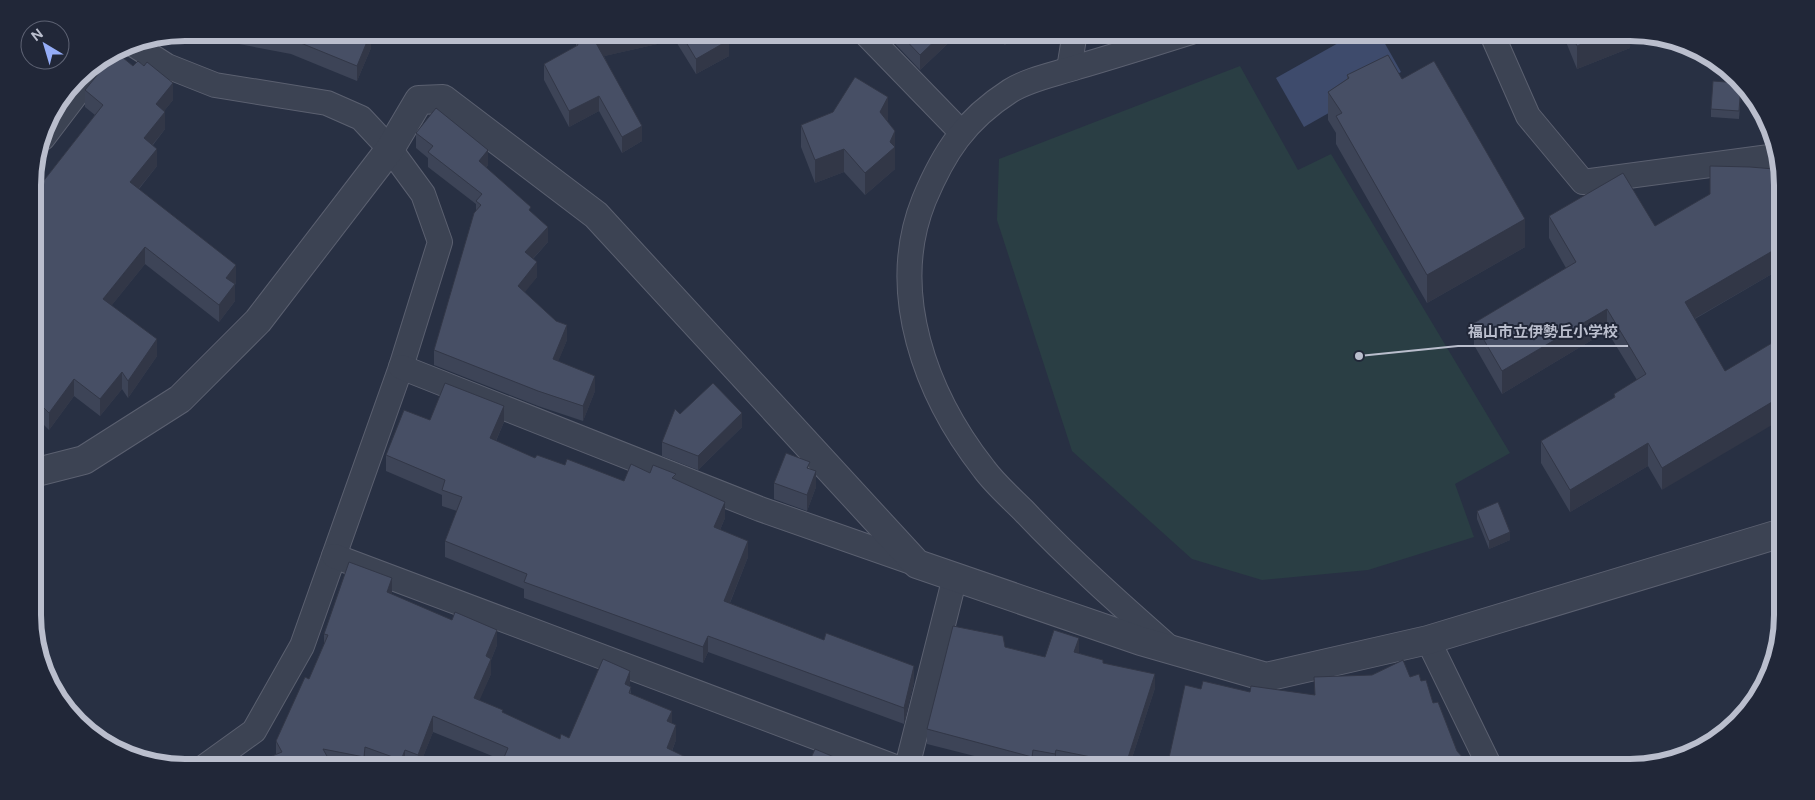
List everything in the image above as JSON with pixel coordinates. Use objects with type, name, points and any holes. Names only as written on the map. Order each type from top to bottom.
[{"type":"street","points":[[1069,70],[1074,41]]},
{"type":"street","points":[[1161,41],[1011,90],[961,132],[936,173],[915,224],[909,289],[920,350],[945,411],[984,469],[1053,541],[1114,599],[1172,650]]},
{"type":"street","points":[[1495,41],[1528,116],[1583,182],[1771,157]]},
{"type":"street","points":[[873,42],[961,132]]},
{"type":"street","points":[[140,49],[167,66],[215,85],[326,103],[361,118],[390,149],[423,194],[440,242],[400,367],[302,646],[254,731],[216,759]]},
{"type":"street","points":[[56,120],[85,82]]},
{"type":"street","points":[[41,471],[84,460],[180,398],[258,321],[390,149],[420,100],[443,99],[596,215],[917,564]]},
{"type":"street","points":[[400,367],[760,509],[1172,650],[1266,677],[1428,640],[1774,534]]},
{"type":"street","points":[[334,556],[872,759]]},
{"type":"street","points":[[908,759],[955,576]]},
{"type":"street","points":[[1428,640],[1486,758]]},
{"type":"shaded area","points":[[1240,66],[1298,170],[1331,154],[1510,453],[1455,484],[1474,537],[1368,570],[1262,580],[1192,559],[1072,451],[997,220],[999,159]]},
{"type":"water","points":[[1341,41],[1384,41],[1401,72],[1304,127],[1276,78]]},
{"type":"building","points":[[907,41],[934,41],[920,55]]},
{"type":"building","points":[[1575,41],[1589,41],[1577,46]]},
{"type":"building","points":[[298,42],[367,42],[357,66]]},
{"type":"building","points":[[577,42],[601,42],[596,43],[642,126],[622,137],[599,96],[569,111],[544,64],[578,45]]},
{"type":"building","points":[[686,42],[726,42],[696,59]]},
{"type":"building","points":[[1388,55],[1402,79],[1434,61],[1525,219],[1427,275],[1336,116],[1342,113],[1328,92],[1349,78],[1347,75]]},
{"type":"building","points":[[121,56],[133,66],[138,61],[144,66],[147,62],[173,83],[156,104],[165,112],[144,138],[157,149],[130,182],[236,265],[226,278],[235,284],[219,305],[145,247],[103,299],[157,339],[128,381],[122,372],[100,399],[74,379],[49,413],[44,408],[41,411],[42,183],[103,105],[85,90],[105,66]]},
{"type":"building","points":[[855,77],[888,97],[880,112],[895,131],[890,142],[895,147],[865,173],[844,149],[815,160],[801,125],[833,112]]},
{"type":"building","points":[[1713,81],[1731,82],[1740,93],[1739,111],[1711,109]]},
{"type":"building","points":[[436,108],[488,150],[479,161],[531,207],[529,210],[548,227],[525,252],[537,262],[518,286],[556,321],[567,325],[553,359],[595,376],[583,406],[538,391],[434,350],[474,213],[481,205],[476,201],[482,194],[428,152],[433,146],[416,133]]},
{"type":"building","points":[[1710,166],[1773,169],[1774,250],[1685,302],[1725,371],[1774,342],[1774,401],[1662,468],[1648,443],[1570,490],[1541,441],[1615,397],[1614,394],[1646,374],[1607,309],[1502,371],[1474,323],[1576,262],[1549,216],[1623,173],[1655,226],[1710,194]]},
{"type":"building","points":[[445,383],[504,406],[490,438],[535,458],[537,455],[565,465],[567,459],[624,481],[631,464],[650,473],[653,465],[676,474],[672,478],[725,502],[714,527],[748,541],[724,601],[824,640],[826,633],[914,666],[904,708],[708,636],[703,647],[524,582],[527,574],[445,541],[462,497],[442,490],[445,480],[386,455],[404,410],[430,420]]},
{"type":"building","points":[[713,383],[742,413],[698,456],[662,442],[675,409],[680,414]]},
{"type":"building","points":[[786,453],[810,462],[807,468],[816,471],[807,495],[774,483]]},
{"type":"building","points":[[1498,502],[1510,532],[1489,541],[1477,511]]},
{"type":"building","points":[[349,562],[392,578],[387,592],[452,620],[455,612],[497,630],[486,656],[491,659],[474,698],[503,710],[502,712],[560,739],[561,734],[569,738],[603,659],[630,671],[625,684],[631,687],[629,693],[672,711],[667,721],[676,725],[667,748],[689,759],[503,759],[508,748],[433,716],[418,755],[405,750],[401,759],[398,759],[365,747],[364,757],[323,749],[329,759],[265,759],[282,752],[276,741],[305,677],[309,679],[328,635],[324,634]]},
{"type":"building","points":[[953,626],[1003,636],[1005,647],[1045,657],[1054,630],[1079,638],[1074,652],[1103,660],[1103,663],[1155,674],[1128,758],[1098,758],[1056,750],[1055,754],[1033,750],[1032,757],[927,729]]},
{"type":"building","points":[[1403,660],[1410,677],[1419,674],[1421,681],[1426,680],[1433,703],[1438,702],[1457,751],[1463,758],[1169,758],[1185,685],[1201,689],[1203,681],[1250,692],[1251,686],[1315,695],[1314,677],[1372,675]]},
{"type":"building","points":[[815,749],[838,759],[811,759]]},
{"type":"place","name":"福山市立伊勢丘小学校","points":[[1359,356]]}]
